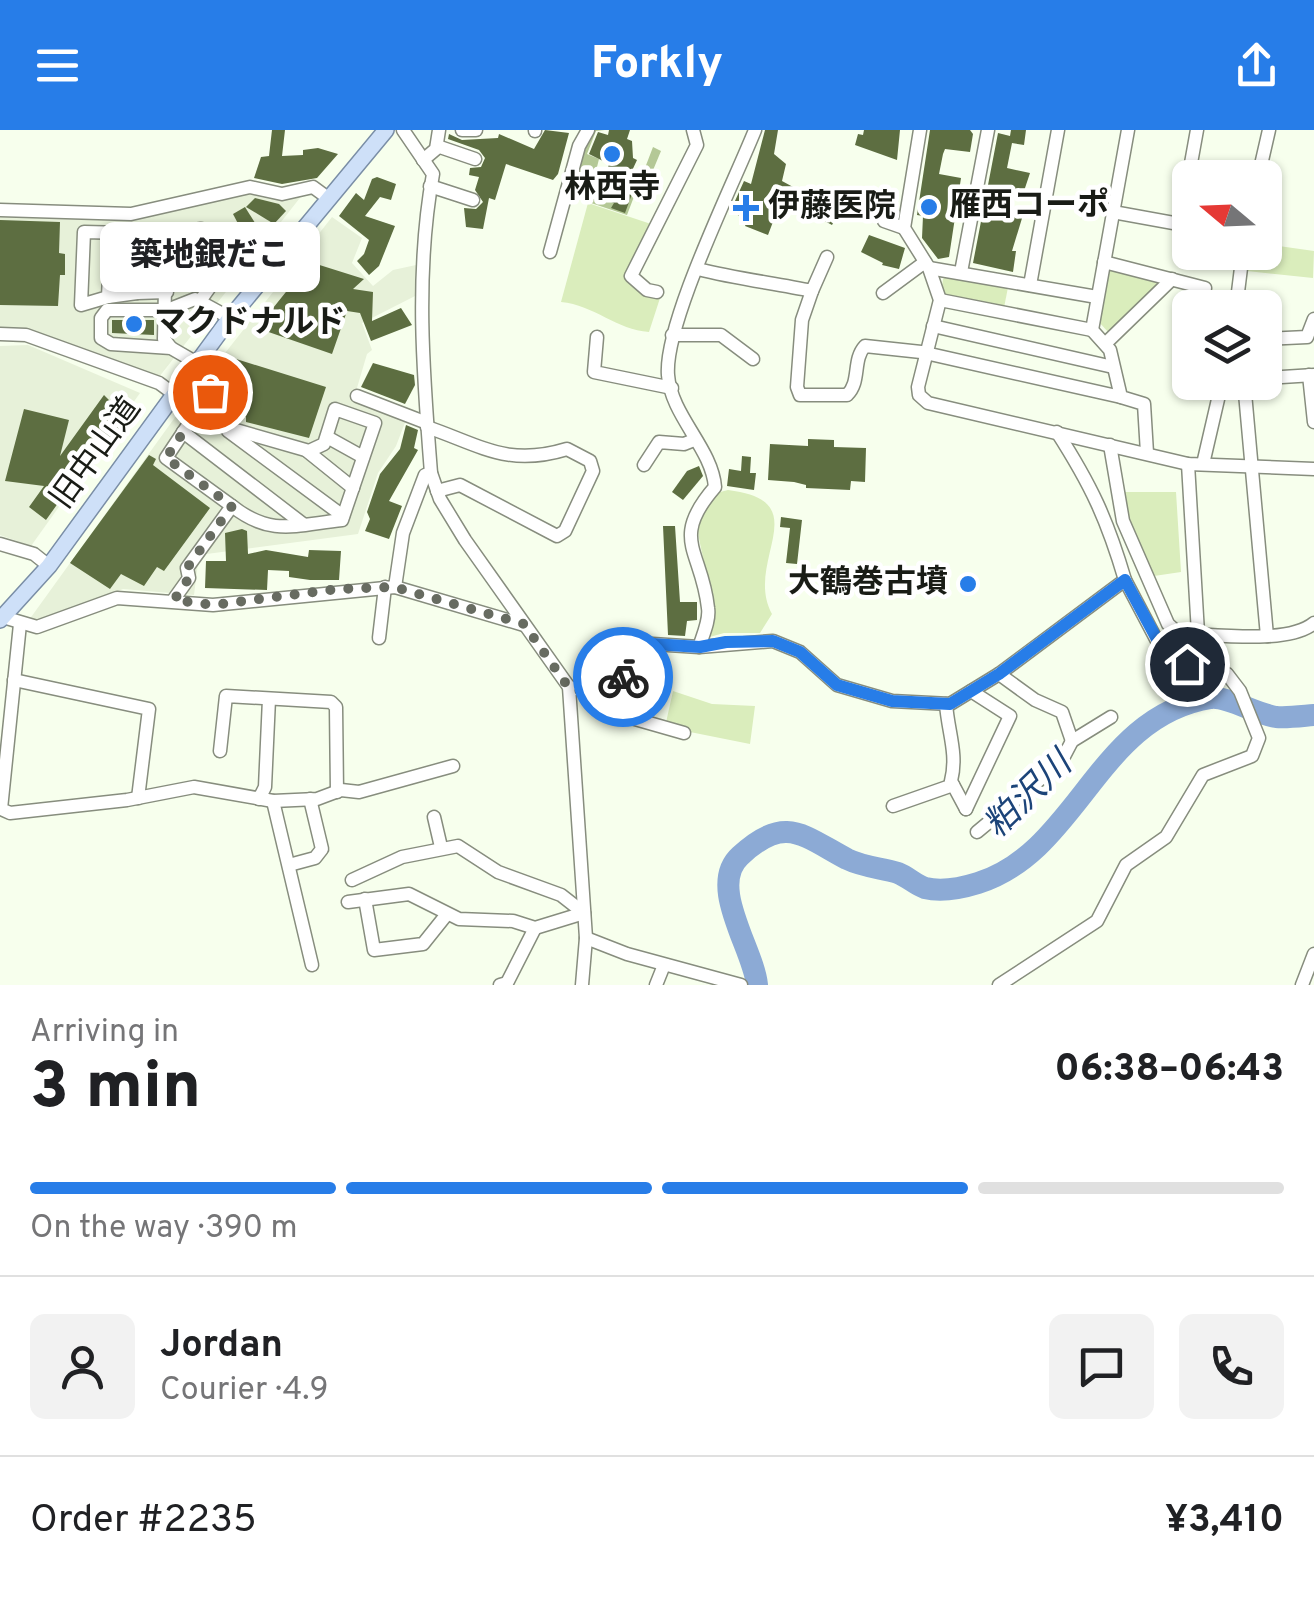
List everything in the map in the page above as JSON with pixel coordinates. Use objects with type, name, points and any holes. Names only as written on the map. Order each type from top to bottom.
[{"type":"main road","name":"旧中山道","points":[[2,618],[49,566],[230,318],[386,130]]},
{"type":"street","points":[[403,130],[432,180],[423,228],[422,264],[431,472],[465,540],[569,688],[586,938],[582,985]]},
{"type":"street","points":[[423,160],[437,146],[439,130]]},
{"type":"street","points":[[462,130],[476,130]]},
{"type":"street","points":[[550,252],[588,130]]},
{"type":"street","points":[[657,292],[647,290],[631,276],[697,145],[693,130]]},
{"type":"street","points":[[700,647],[710,612],[689,527],[696,509],[714,487],[714,472],[694,440],[668,377],[672,336],[755,130]]},
{"type":"street","points":[[904,228],[920,130]]},
{"type":"street","points":[[960,272],[988,130]]},
{"type":"street","points":[[1030,285],[1058,130]]},
{"type":"street","points":[[1092,330],[1128,130]]},
{"type":"street","points":[[1193,160],[1197,130]]},
{"type":"street","points":[[1262,160],[1269,130]]},
{"type":"street","points":[[437,146],[475,158]]},
{"type":"street","points":[[432,180],[473,200]]},
{"type":"street","points":[[0,210],[131,214],[250,187],[282,194],[313,188],[328,198]]},
{"type":"street","points":[[1113,212],[1172,223]]},
{"type":"street","points":[[884,221],[904,228],[927,265],[940,300],[918,387],[919,395],[928,403],[1195,464],[1314,470]]},
{"type":"street","points":[[167,292],[108,297],[81,306],[84,232],[140,233],[166,238],[201,229],[234,253],[200,302]]},
{"type":"street","points":[[108,297],[111,233]]},
{"type":"street","points":[[137,293],[140,233]]},
{"type":"street","points":[[166,238],[217,277]]},
{"type":"street","points":[[166,238],[164,339],[210,392],[166,458],[256,525],[342,520],[375,423],[335,410],[324,444],[308,451]]},
{"type":"street","points":[[827,257],[802,320],[797,387],[800,395],[847,396],[854,389],[859,353],[865,346],[928,356],[1144,404],[1146,453]]},
{"type":"street","points":[[1104,262],[1205,290]]},
{"type":"street","points":[[883,292],[927,265],[1097,297]]},
{"type":"street","points":[[698,269],[752,283],[770,282],[812,290]]},
{"type":"street","points":[[1106,343],[1172,279]]},
{"type":"street","points":[[171,348],[111,344],[101,338],[102,318],[107,310],[167,310],[194,299],[230,318]]},
{"type":"street","points":[[940,300],[1092,330],[1106,343],[1121,397]]},
{"type":"street","points":[[1282,338],[1307,338],[1314,319]]},
{"type":"street","points":[[934,326],[1112,367]]},
{"type":"street","points":[[0,334],[26,335],[160,383],[174,394]]},
{"type":"street","points":[[597,336],[594,372],[672,388]]},
{"type":"street","points":[[672,336],[721,336],[753,359]]},
{"type":"street","points":[[1282,377],[1312,375],[1314,422]]},
{"type":"street","points":[[357,396],[517,458],[537,458],[567,449],[590,461],[593,471],[565,531],[556,536],[460,485],[437,490]]},
{"type":"street","points":[[1198,633],[1195,464],[1216,400]]},
{"type":"street","points":[[1246,400],[1268,636]]},
{"type":"street","points":[[198,410],[343,516]]},
{"type":"street","points":[[222,426],[308,451],[353,488]]},
{"type":"street","points":[[183,432],[304,524]]},
{"type":"street","points":[[999,985],[1097,920],[1126,866],[1166,837],[1203,776],[1252,756],[1258,738],[1243,698],[1227,674],[1166,656],[1125,580],[1108,521],[1093,487],[1057,432]]},
{"type":"street","points":[[327,436],[364,457]]},
{"type":"street","points":[[644,465],[659,442],[684,444],[694,440]]},
{"type":"street","points":[[1110,445],[1123,522],[1168,624],[1178,633],[1268,636],[1304,632],[1314,623]]},
{"type":"street","points":[[379,638],[402,533],[425,475],[431,472]]},
{"type":"street","points":[[174,600],[189,578],[187,568],[232,506]]},
{"type":"street","points":[[0,544],[34,554],[49,566]]},
{"type":"street","points":[[614,698],[637,643],[700,647],[773,641],[800,652],[837,685],[892,701],[946,704],[999,674],[1125,580]]},
{"type":"street","points":[[2,618],[38,627],[117,598],[213,605],[390,587],[524,624]]},
{"type":"street","points":[[20,624],[2,809],[10,813],[138,798],[194,787],[266,800],[310,800],[337,792],[359,792],[454,766]]},
{"type":"street","points":[[999,674],[1035,700],[1062,712],[1072,741]]},
{"type":"street","points":[[14,680],[150,709],[138,798]]},
{"type":"street","points":[[569,688],[614,698],[624,705],[628,717],[684,733]]},
{"type":"street","points":[[946,704],[949,736],[957,758],[953,785],[966,809],[1010,716],[971,691]]},
{"type":"street","points":[[220,751],[226,696],[331,702],[336,708],[337,792]]},
{"type":"street","points":[[270,698],[266,800],[289,865],[312,965]]},
{"type":"street","points":[[977,832],[1061,762],[1072,741],[1111,717]]},
{"type":"street","points":[[892,806],[953,785]]},
{"type":"street","points":[[289,865],[315,858],[322,850],[310,800]]},
{"type":"street","points":[[434,817],[441,847]]},
{"type":"street","points":[[352,880],[402,857],[441,847],[468,850],[498,872],[561,895],[584,913]]},
{"type":"street","points":[[348,902],[409,894],[447,914],[475,921],[513,921],[536,928],[584,913]]},
{"type":"street","points":[[365,899],[374,950],[423,944],[447,914]]},
{"type":"street","points":[[510,984],[536,928]]},
{"type":"street","points":[[586,938],[664,965],[741,985]]},
{"type":"street","points":[[1302,985],[1314,954]]},
{"type":"street","points":[[656,985],[664,965]]},
{"type":"shaded area","points":[[250,194],[303,194],[159,377],[0,329],[0,214],[135,219]]},
{"type":"shaded area","points":[[332,217],[362,238],[352,263],[373,286],[393,270],[416,265],[417,295],[362,323],[372,350],[367,354],[354,398],[406,420],[396,446],[378,473],[358,534],[199,555],[194,595],[123,589],[50,617],[29,620],[181,409]]},
{"type":"shaded area","points":[[28,345],[140,393],[31,546],[0,535],[0,346]]},
{"type":"green space","points":[[592,130],[605,130],[596,131],[587,154],[599,159],[597,167],[640,181],[653,147],[661,151],[651,175],[653,185],[635,194],[627,215],[588,202],[588,198],[572,188]]},
{"type":"green space","points":[[588,203],[651,224],[628,273],[661,295],[649,332],[561,302]]},
{"type":"green space","points":[[1282,246],[1314,251],[1313,278],[1247,271],[1282,270]]},
{"type":"green space","points":[[1108,266],[1160,283],[1110,334],[1098,321]]},
{"type":"green space","points":[[950,274],[1008,287],[1004,308],[948,299],[942,287],[943,279]]},
{"type":"green space","points":[[728,490],[755,496],[769,507],[774,520],[766,574],[772,614],[760,633],[724,633],[706,638],[707,582],[699,513],[713,495]]},
{"type":"green space","points":[[1124,492],[1176,492],[1181,572],[1154,576],[1127,519]]},
{"type":"green space","points":[[673,691],[712,704],[755,706],[750,744],[665,727]]},
{"type":"building","points":[[272,130],[285,130],[282,156],[303,155],[303,150],[318,148],[338,154],[317,178],[282,184],[254,178],[261,157],[269,156]]},
{"type":"building","points":[[545,130],[569,133],[558,174],[553,180],[506,164],[495,200],[489,198],[483,229],[466,227],[464,208],[476,209],[483,202],[475,190],[479,177],[469,175],[470,168],[481,167],[485,158],[479,150],[448,139],[449,134],[462,140],[498,138],[499,134],[534,149]]},
{"type":"building","name":"林西寺","points":[[609,130],[630,130],[627,139],[632,141],[633,158],[637,160],[623,190],[632,194],[625,213],[611,208],[614,203],[604,199],[614,173],[607,171],[609,164],[589,154],[598,132],[608,135]]},
{"type":"building","points":[[765,130],[778,130],[774,154],[786,164],[782,181],[839,212],[832,225],[782,198],[768,235],[745,226],[748,219],[730,212],[744,181],[751,184]]},
{"type":"building","points":[[864,130],[900,130],[897,160],[855,145],[858,134],[863,135]]},
{"type":"building","points":[[930,130],[970,130],[973,134],[970,152],[945,149],[943,154],[939,174],[961,178],[949,257],[938,259],[922,238],[923,216],[917,215]]},
{"type":"building","points":[[1011,130],[1026,130],[1024,145],[1012,143],[1007,168],[1030,173],[1024,191],[1002,187],[997,210],[1023,215],[1012,251],[1016,251],[1013,272],[973,263],[998,133],[1010,136]]},
{"type":"building","points":[[372,179],[396,184],[391,200],[380,197],[365,216],[395,226],[379,266],[369,275],[357,261],[369,240],[339,216],[356,193],[364,200]]},
{"type":"building","points":[[255,198],[279,204],[286,211],[274,224],[246,207]]},
{"type":"building","points":[[245,207],[260,231],[246,239],[233,214]]},
{"type":"building","points":[[0,220],[60,222],[59,253],[65,254],[65,275],[60,275],[58,306],[0,305]]},
{"type":"building","points":[[869,235],[905,248],[899,269],[882,265],[861,252]]},
{"type":"building","points":[[310,262],[364,279],[353,289],[373,292],[372,321],[401,308],[412,325],[371,341],[360,313],[347,311],[332,354],[257,328]]},
{"type":"building","name":"マクドナルド","points":[[112,320],[154,320],[154,335],[112,333]]},
{"type":"building","points":[[233,358],[326,387],[309,438],[246,422],[246,417],[215,407]]},
{"type":"building","points":[[373,363],[414,375],[415,385],[405,404],[361,387]]},
{"type":"building","points":[[104,395],[122,426],[92,468],[86,464],[46,520],[29,507],[44,486],[5,481],[24,409],[69,420],[60,456]]},
{"type":"building","points":[[406,425],[418,430],[414,448],[418,450],[389,501],[402,506],[389,539],[365,531],[370,519],[367,512],[380,474],[400,449]]},
{"type":"building","points":[[808,439],[834,440],[834,447],[866,448],[865,482],[851,481],[850,490],[806,488],[794,482],[768,480],[770,444],[808,446]]},
{"type":"building","points":[[149,455],[156,459],[153,465],[210,508],[164,571],[157,567],[144,586],[121,574],[110,589],[70,563]]},
{"type":"building","points":[[742,456],[751,457],[750,473],[756,473],[754,490],[727,486],[729,469],[741,471]]},
{"type":"building","points":[[699,466],[703,476],[683,500],[672,492],[687,471]]},
{"type":"building","points":[[781,517],[802,520],[797,564],[786,563],[790,528],[780,527]]},
{"type":"building","points":[[663,526],[675,526],[680,602],[697,602],[697,620],[687,621],[685,636],[668,635]]},
{"type":"building","points":[[247,531],[248,554],[266,550],[308,557],[309,550],[341,551],[339,580],[310,580],[289,577],[289,571],[268,570],[267,590],[205,588],[206,561],[226,561],[225,533]]},
{"type":"waterway","name":"粕沢川","points":[[757,985],[728,884],[731,869],[740,856],[769,835],[782,832],[805,836],[853,862],[898,873],[925,888],[965,886],[1012,867],[1041,843],[1114,756],[1141,730],[1172,710],[1217,698],[1276,717],[1314,715]]},
{"type":"way so far","points":[[210,392],[166,458],[232,506],[187,568],[189,578],[174,600],[213,605],[338,589],[394,587],[524,624],[569,688],[612,699],[618,695],[623,677]]},
{"type":"place","name":"林西寺","points":[[612,154]]},
{"type":"place","name":"雁西コーポ","points":[[929,207]]},
{"type":"place","name":"伊藤医院","points":[[746,208]]},
{"type":"place","name":"マクドナルド","points":[[134,324]]},
{"type":"place","name":"築地銀だこ","points":[[210,392]]},
{"type":"place","name":"大鶴巻古墳","points":[[968,584]]},
{"type":"route","points":[[623,677],[632,647],[637,643],[700,647],[773,641],[800,652],[837,685],[892,701],[950,704],[999,674],[1125,580],[1166,656],[1187,664]]}]
